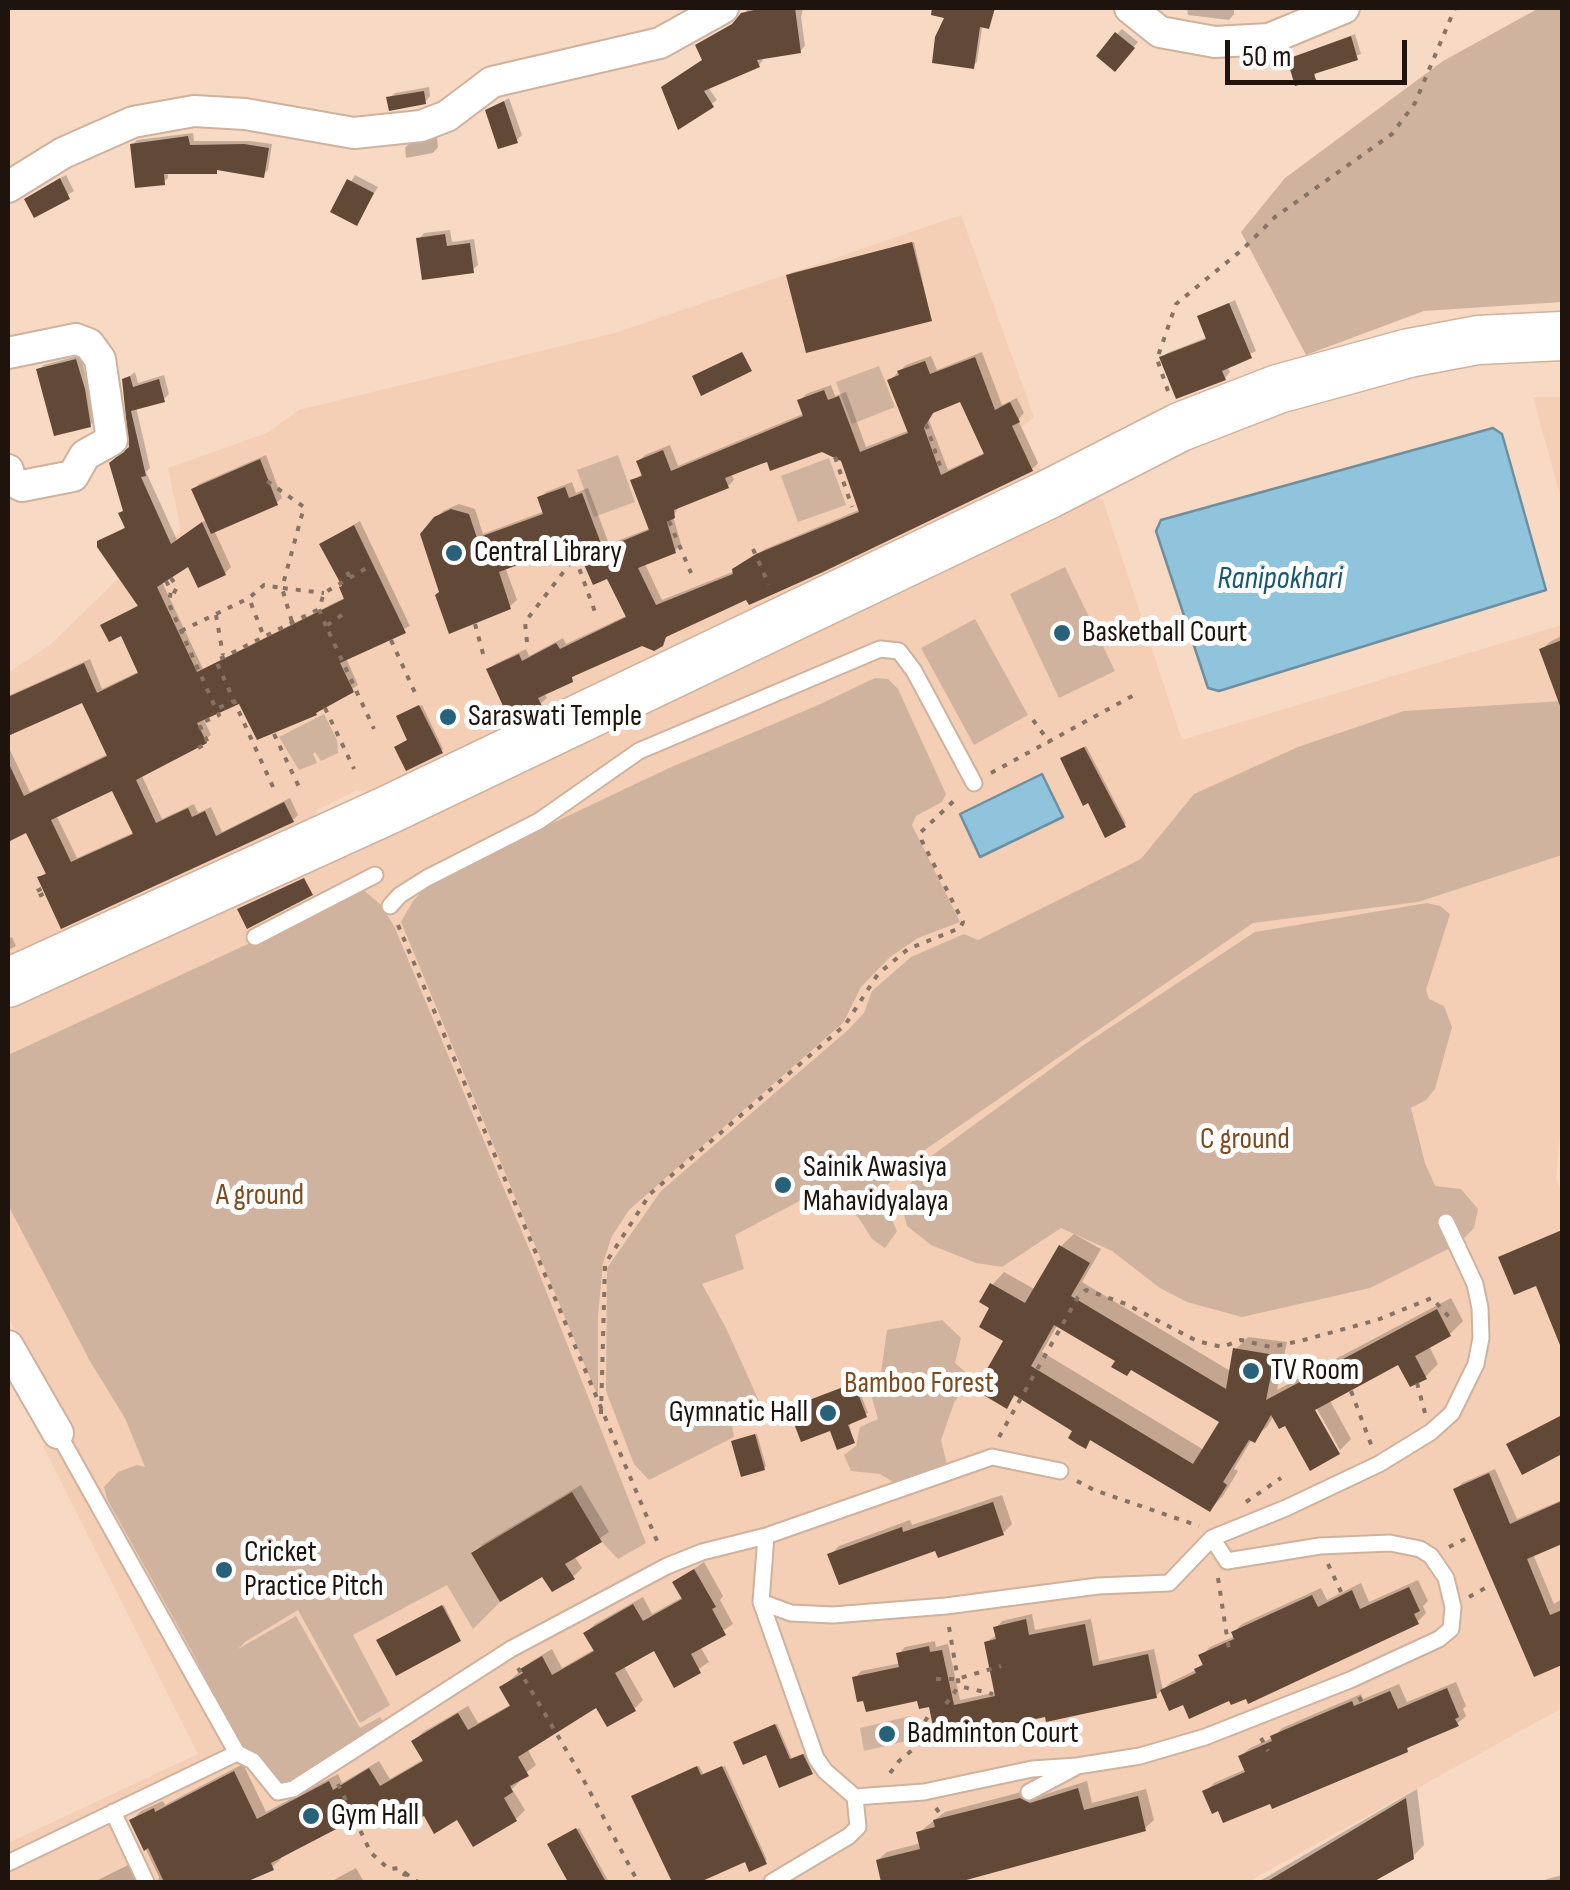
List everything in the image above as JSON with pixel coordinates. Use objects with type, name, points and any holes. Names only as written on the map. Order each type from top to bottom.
[{"type":"main road","points":[[8,983],[388,810],[1180,428],[1278,389],[1409,352],[1478,340],[1562,336]]},
{"type":"street","points":[[8,187],[62,154],[134,122],[194,111],[245,114],[354,133],[422,126],[447,116],[492,82],[660,43],[724,8]]},
{"type":"street","points":[[1130,8],[1160,32],[1215,42],[1268,39],[1344,8]]},
{"type":"street","points":[[8,353],[76,339],[89,344],[100,360],[112,440],[85,455],[73,476],[22,486],[10,479],[8,470]]},
{"type":"street","points":[[8,1346],[58,1433]]},
{"type":"lane","points":[[390,906],[427,878],[539,820],[639,750],[880,648],[899,651],[914,671],[974,782]]},
{"type":"lane","points":[[255,937],[375,875]]},
{"type":"lane","points":[[760,1602],[792,1612],[833,1615],[946,1606],[1098,1586],[1169,1583],[1213,1531],[1286,1508],[1379,1464],[1431,1432],[1452,1413],[1476,1364],[1482,1338],[1475,1284],[1446,1222]]},
{"type":"lane","points":[[58,1433],[237,1753],[252,1761],[278,1792],[293,1789],[512,1648],[702,1552],[766,1536],[992,1457],[1060,1470]]},
{"type":"lane","points":[[766,1536],[760,1602],[811,1748],[825,1771],[855,1796],[924,1792],[1032,1769],[1140,1756],[1252,1720],[1424,1646],[1451,1630],[1453,1607],[1446,1578],[1431,1556],[1420,1549],[1390,1543],[1320,1546],[1227,1562],[1213,1531]]},
{"type":"lane","points":[[8,1863],[237,1753]]},
{"type":"lane","points":[[1029,1792],[1077,1766]]},
{"type":"lane","points":[[772,1882],[858,1827],[855,1796]]},
{"type":"lane","points":[[113,1812],[146,1882]]},
{"type":"path","points":[[1180,428],[1157,359],[1176,304],[1274,218],[1392,134],[1415,103],[1454,8]]},
{"type":"path","points":[[926,424],[940,466]]},
{"type":"path","points":[[835,457],[852,507]]},
{"type":"path","points":[[267,481],[304,507],[282,588],[292,622]]},
{"type":"path","points":[[669,521],[691,573]]},
{"type":"path","points":[[753,549],[769,585]]},
{"type":"path","points":[[527,642],[525,622],[575,556],[595,612]]},
{"type":"path","points":[[181,631],[249,598],[264,586],[324,593],[370,566]]},
{"type":"path","points":[[169,579],[169,604],[219,714],[199,724],[208,743],[198,748]]},
{"type":"path","points":[[324,593],[319,609],[374,730]]},
{"type":"path","points":[[249,598],[262,632]]},
{"type":"path","points":[[273,787],[216,661],[319,609]]},
{"type":"path","points":[[216,614],[223,655]]},
{"type":"path","points":[[326,626],[342,614]]},
{"type":"path","points":[[474,624],[484,661]]},
{"type":"path","points":[[391,640],[416,695]]},
{"type":"path","points":[[601,1414],[606,1264],[650,1194],[845,1025],[878,974],[908,949],[960,928],[963,922],[921,832],[974,782],[1136,694]]},
{"type":"path","points":[[216,709],[234,701]]},
{"type":"path","points":[[325,708],[354,769]]},
{"type":"path","points":[[1033,720],[1050,743]]},
{"type":"path","points":[[274,734],[300,790]]},
{"type":"path","points":[[390,906],[668,1566]]},
{"type":"path","points":[[992,1457],[1015,1407],[1078,1297],[1086,1290],[1126,1304],[1197,1341],[1222,1348],[1242,1340],[1271,1347],[1300,1341],[1377,1320],[1432,1298],[1449,1317]]},
{"type":"path","points":[[1418,1384],[1431,1432]]},
{"type":"path","points":[[1351,1391],[1379,1464]]},
{"type":"path","points":[[1060,1470],[1094,1490],[1213,1531],[1228,1650]]},
{"type":"path","points":[[1240,1506],[1281,1478]]},
{"type":"path","points":[[1320,1546],[1342,1594]]},
{"type":"path","points":[[1469,1597],[1488,1586]]},
{"type":"path","points":[[946,1606],[958,1679],[958,1686],[946,1704]]},
{"type":"path","points":[[512,1648],[516,1666],[638,1882]]},
{"type":"path","points":[[936,1679],[958,1679],[1001,1666]]},
{"type":"path","points":[[958,1686],[993,1694]]},
{"type":"path","points":[[888,1795],[890,1771],[917,1746],[930,1713]]},
{"type":"path","points":[[329,1766],[371,1852],[389,1869],[399,1868],[418,1882]]},
{"type":"path","points":[[402,1882],[405,1873]]},
{"type":"shaded area","points":[[961,215],[1034,417],[1022,427],[1048,486],[383,795],[357,790],[317,810],[311,828],[8,966],[8,673],[50,645],[124,573],[181,531],[168,468],[267,433],[299,410],[615,333]]},
{"type":"shaded area","points":[[1533,397],[1562,397],[1562,502]]},
{"type":"shaded area","name":"Sainik Awasiya Mahavidyalaya","points":[[1092,494],[1103,500],[1182,740],[1562,625],[1562,1111],[1556,1179],[1562,1192],[1562,1708],[1248,1882],[8,1882],[8,1843],[198,1754],[43,1446],[68,1427],[8,1317],[8,1001]]},
{"type":"green space","points":[[1539,8],[1562,8],[1562,302],[1424,311],[1306,355],[1241,232],[1285,178],[1443,61]]},
{"type":"green space","points":[[879,366],[895,407],[852,424],[836,382]]},
{"type":"green space","points":[[618,455],[635,502],[594,517],[577,470]]},
{"type":"green space","points":[[829,458],[846,505],[798,522],[781,476]]},
{"type":"green space","name":"Basketball Court","points":[[1065,567],[1115,671],[1059,698],[1010,594]]},
{"type":"green space","name":"Basketball Court","points":[[975,619],[1028,715],[974,745],[921,648]]},
{"type":"green space","points":[[875,678],[888,679],[898,689],[946,794],[942,802],[916,816],[912,825],[960,922],[918,938],[890,957],[861,987],[843,1023],[629,1210],[612,1236],[603,1263],[598,1316],[598,1397],[401,922],[413,901],[433,880],[669,768]]},
{"type":"green space","points":[[1562,701],[1562,855],[1418,902],[1253,923],[903,1165],[883,1191],[897,1231],[885,1248],[872,1239],[858,1217],[838,1205],[807,1197],[735,1235],[744,1269],[702,1284],[759,1401],[729,1406],[734,1437],[649,1480],[634,1464],[606,1391],[607,1268],[661,1191],[848,1030],[864,1013],[872,991],[911,957],[964,934],[978,940],[1141,859],[1194,794],[1298,747],[1404,711]]},
{"type":"green space","points":[[324,714],[337,740],[338,753],[321,761],[315,752],[317,763],[299,770],[279,737]]},
{"type":"green space","name":"A ground","points":[[360,887],[381,905],[394,926],[535,1263],[646,1543],[618,1559],[602,1542],[572,1492],[472,1552],[500,1602],[473,1629],[447,1585],[353,1635],[390,1705],[360,1723],[298,1610],[245,1642],[238,1649],[296,1616],[360,1728],[380,1717],[385,1726],[287,1787],[273,1784],[242,1751],[194,1655],[107,1499],[104,1487],[118,1472],[137,1465],[145,1467],[125,1418],[91,1363],[8,1205],[8,1055],[250,943]]},
{"type":"green space","name":"C ground","points":[[1427,903],[1450,914],[1426,990],[1429,999],[1444,1006],[1452,1027],[1435,1089],[1426,1100],[1411,1108],[1435,1186],[1461,1189],[1478,1209],[1474,1228],[1458,1244],[1370,1288],[1242,1317],[1187,1302],[1160,1288],[1112,1251],[1061,1228],[1002,1267],[976,1263],[931,1245],[907,1226],[900,1198],[930,1157],[1085,1044],[1255,932]]},
{"type":"green space","name":"Bamboo Forest","points":[[942,1320],[961,1338],[955,1363],[971,1377],[954,1403],[941,1440],[947,1465],[893,1482],[880,1474],[851,1471],[844,1455],[856,1446],[860,1427],[878,1419],[865,1374],[881,1373],[887,1330]]},
{"type":"green space","name":"Badminton Court","points":[[910,1716],[915,1739],[864,1751],[860,1728]]},
{"type":"water","name":"Ranipokhari","points":[[1493,428],[1502,434],[1546,590],[1219,691],[1208,688],[1156,531],[1161,520]]},
{"type":"water","points":[[1042,774],[1063,817],[980,857],[960,814]]},
{"type":"building","points":[[795,8],[801,53],[757,60],[760,67],[704,91],[714,107],[678,130],[661,87],[702,60],[695,45],[732,24],[741,13]]},
{"type":"building","points":[[932,8],[995,8],[989,29],[980,27],[974,69],[932,63],[935,37],[944,18],[931,15]]},
{"type":"building","points":[[1115,32],[1135,48],[1115,72],[1096,56]]},
{"type":"building","points":[[1351,36],[1358,60],[1314,74],[1316,80],[1295,86],[1287,59]]},
{"type":"building","points":[[424,91],[426,104],[389,111],[386,97]]},
{"type":"building","points":[[504,101],[518,143],[498,149],[485,110]]},
{"type":"building","points":[[188,136],[190,145],[244,144],[269,148],[264,178],[217,170],[217,174],[164,174],[165,185],[135,188],[130,144]]},
{"type":"building","points":[[60,178],[70,199],[34,218],[24,199]]},
{"type":"building","points":[[347,179],[374,193],[357,226],[330,212]]},
{"type":"building","points":[[445,234],[447,246],[470,243],[474,273],[422,280],[416,238]]},
{"type":"building","points":[[912,242],[932,321],[806,353],[786,275]]},
{"type":"building","points":[[1229,303],[1252,358],[1222,371],[1226,380],[1176,399],[1159,357],[1206,339],[1197,316]]},
{"type":"building","points":[[742,352],[752,371],[701,396],[692,376]]},
{"type":"building","points":[[975,357],[995,410],[1010,402],[1020,422],[1012,426],[1033,471],[823,572],[749,605],[746,600],[666,637],[663,646],[654,651],[642,646],[572,677],[573,682],[538,698],[542,706],[499,726],[492,711],[503,706],[486,669],[519,654],[522,661],[556,643],[560,649],[626,617],[607,579],[593,585],[582,560],[571,556],[565,547],[499,572],[511,609],[449,634],[420,534],[434,517],[451,509],[469,514],[477,538],[543,514],[537,497],[565,487],[569,498],[582,493],[603,549],[649,530],[630,480],[642,476],[636,461],[663,450],[671,471],[803,416],[797,400],[824,390],[828,400],[839,396],[860,452],[908,433],[887,380],[899,375],[897,371],[925,361],[930,374]],"holes":[[[960,402],[984,454],[941,475],[924,428],[933,413]],[[822,452],[841,461],[859,512],[756,554],[732,569],[733,574],[656,605],[638,568],[676,553],[667,522],[675,518],[674,510],[729,488],[725,478],[767,462],[770,471]]]},
{"type":"building","points":[[76,359],[91,427],[54,436],[36,369]]},
{"type":"building","points":[[130,376],[133,387],[159,379],[165,402],[131,411],[146,476],[141,477],[171,544],[202,522],[226,575],[198,588],[188,567],[157,587],[197,672],[344,599],[339,587],[342,586],[319,544],[354,525],[406,633],[340,663],[354,692],[317,715],[257,740],[239,704],[197,723],[207,743],[136,780],[156,823],[188,808],[192,817],[205,811],[216,836],[284,802],[294,822],[61,929],[37,877],[46,874],[26,833],[8,842],[8,762],[24,796],[107,756],[82,703],[8,736],[8,697],[84,663],[97,693],[138,673],[121,636],[109,642],[100,625],[138,606],[97,547],[97,541],[125,528],[118,513],[123,511],[109,463],[129,447],[122,379]],"holes":[[[112,791],[133,834],[71,862],[51,820]]]},
{"type":"building","points":[[260,459],[278,505],[211,534],[191,489]]},
{"type":"building","points":[[1562,640],[1562,706],[1560,706],[1539,649]]},
{"type":"building","points":[[419,705],[443,753],[406,771],[394,747],[407,740],[396,716]]},
{"type":"building","points":[[1084,747],[1126,827],[1105,838],[1088,803],[1083,806],[1060,758]]},
{"type":"building","points":[[304,878],[313,895],[247,929],[237,909]]},
{"type":"building","points":[[1562,1230],[1562,1350],[1536,1286],[1514,1295],[1498,1257]]},
{"type":"building","points":[[1059,1245],[1090,1263],[1071,1296],[1226,1389],[1233,1348],[1275,1355],[1266,1400],[1437,1309],[1451,1336],[1415,1356],[1427,1379],[1410,1387],[1398,1365],[1315,1410],[1340,1454],[1310,1471],[1285,1426],[1279,1429],[1271,1415],[1255,1443],[1249,1440],[1210,1512],[1090,1440],[1086,1449],[1077,1444],[1068,1438],[1072,1431],[1014,1395],[1007,1409],[975,1390],[1003,1341],[979,1327],[989,1308],[979,1302],[990,1283],[1025,1303]],"holes":[[[1054,1325],[1115,1361],[1111,1367],[1127,1376],[1131,1370],[1219,1422],[1193,1464],[1031,1366]]]},
{"type":"building","name":"Gymnatic Hall","points":[[854,1383],[867,1417],[848,1425],[855,1443],[837,1450],[830,1431],[801,1442],[788,1408]]},
{"type":"building","points":[[1562,1415],[1562,1454],[1522,1475],[1506,1444]]},
{"type":"building","points":[[755,1434],[765,1470],[741,1477],[731,1441]]},
{"type":"building","points":[[1489,1473],[1510,1524],[1562,1501],[1562,1544],[1527,1559],[1550,1615],[1562,1610],[1562,1665],[1534,1677],[1453,1489]]},
{"type":"building","points":[[572,1492],[602,1542],[565,1564],[575,1579],[552,1592],[542,1577],[500,1602],[471,1553]]},
{"type":"building","points":[[993,1502],[1004,1535],[938,1558],[935,1551],[839,1585],[827,1554],[902,1527],[903,1532]]},
{"type":"building","points":[[694,1569],[716,1607],[712,1609],[726,1635],[691,1654],[701,1673],[674,1688],[654,1651],[615,1673],[636,1711],[607,1727],[596,1708],[518,1757],[529,1776],[510,1786],[513,1792],[504,1798],[517,1821],[473,1847],[457,1820],[434,1834],[424,1816],[412,1823],[404,1808],[380,1820],[376,1813],[367,1813],[271,1863],[274,1870],[246,1882],[164,1882],[129,1820],[154,1808],[155,1812],[234,1771],[257,1819],[329,1781],[333,1790],[369,1768],[380,1786],[423,1761],[411,1741],[458,1713],[468,1730],[510,1706],[499,1687],[523,1673],[520,1669],[542,1656],[552,1675],[594,1651],[583,1633],[633,1604],[643,1621],[682,1599],[672,1582]]},
{"type":"building","points":[[1409,1587],[1420,1611],[1414,1614],[1419,1624],[1248,1704],[1246,1699],[1231,1705],[1229,1701],[1189,1719],[1183,1705],[1169,1711],[1160,1690],[1196,1673],[1194,1669],[1203,1665],[1198,1655],[1234,1639],[1231,1632],[1312,1595],[1318,1607],[1352,1590],[1360,1609]]},
{"type":"building","points":[[442,1605],[461,1641],[396,1676],[376,1640]]},
{"type":"building","points":[[1026,1619],[1029,1635],[1085,1624],[1093,1666],[1148,1654],[1157,1698],[936,1741],[929,1707],[919,1709],[917,1701],[866,1712],[863,1701],[857,1702],[852,1677],[899,1667],[896,1653],[929,1646],[930,1652],[942,1650],[954,1705],[995,1696],[984,1642],[996,1639],[993,1627]]},
{"type":"building","points":[[1447,1688],[1459,1726],[1407,1748],[1408,1752],[1272,1809],[1270,1804],[1223,1823],[1218,1811],[1212,1814],[1202,1791],[1245,1772],[1238,1756],[1272,1741],[1270,1736],[1352,1701],[1354,1706],[1390,1691],[1398,1709]]},
{"type":"building","points":[[775,1724],[790,1759],[803,1754],[813,1774],[779,1788],[766,1755],[743,1765],[733,1742]]},
{"type":"building","points":[[697,1766],[701,1775],[722,1766],[767,1864],[749,1872],[745,1862],[700,1882],[672,1882],[631,1796]]},
{"type":"building","points":[[1078,1788],[1084,1810],[1138,1796],[1146,1831],[959,1882],[881,1882],[876,1860],[920,1849],[916,1832],[935,1827],[933,1820],[1020,1798],[1030,1803]]},
{"type":"building","points":[[1406,1798],[1414,1859],[1373,1882],[1266,1882]]},
{"type":"building","points":[[576,1828],[606,1882],[568,1882],[547,1844]]},
{"type":"place","name":"Central Library","points":[[454,553]]},
{"type":"place","name":"Basketball Court","points":[[1062,633]]},
{"type":"place","name":"Saraswati Temple","points":[[448,717]]},
{"type":"place","name":"Sainik Awasiya Mahavidyalaya","points":[[783,1185]]},
{"type":"place","name":"TV Room","points":[[1251,1371]]},
{"type":"place","name":"Gymnatic Hall","points":[[828,1413]]},
{"type":"place","name":"Cricket Practice Pitch","points":[[224,1570]]},
{"type":"place","name":"Badminton Court","points":[[887,1734]]},
{"type":"place","name":"Gym Hall","points":[[311,1816]]}]
